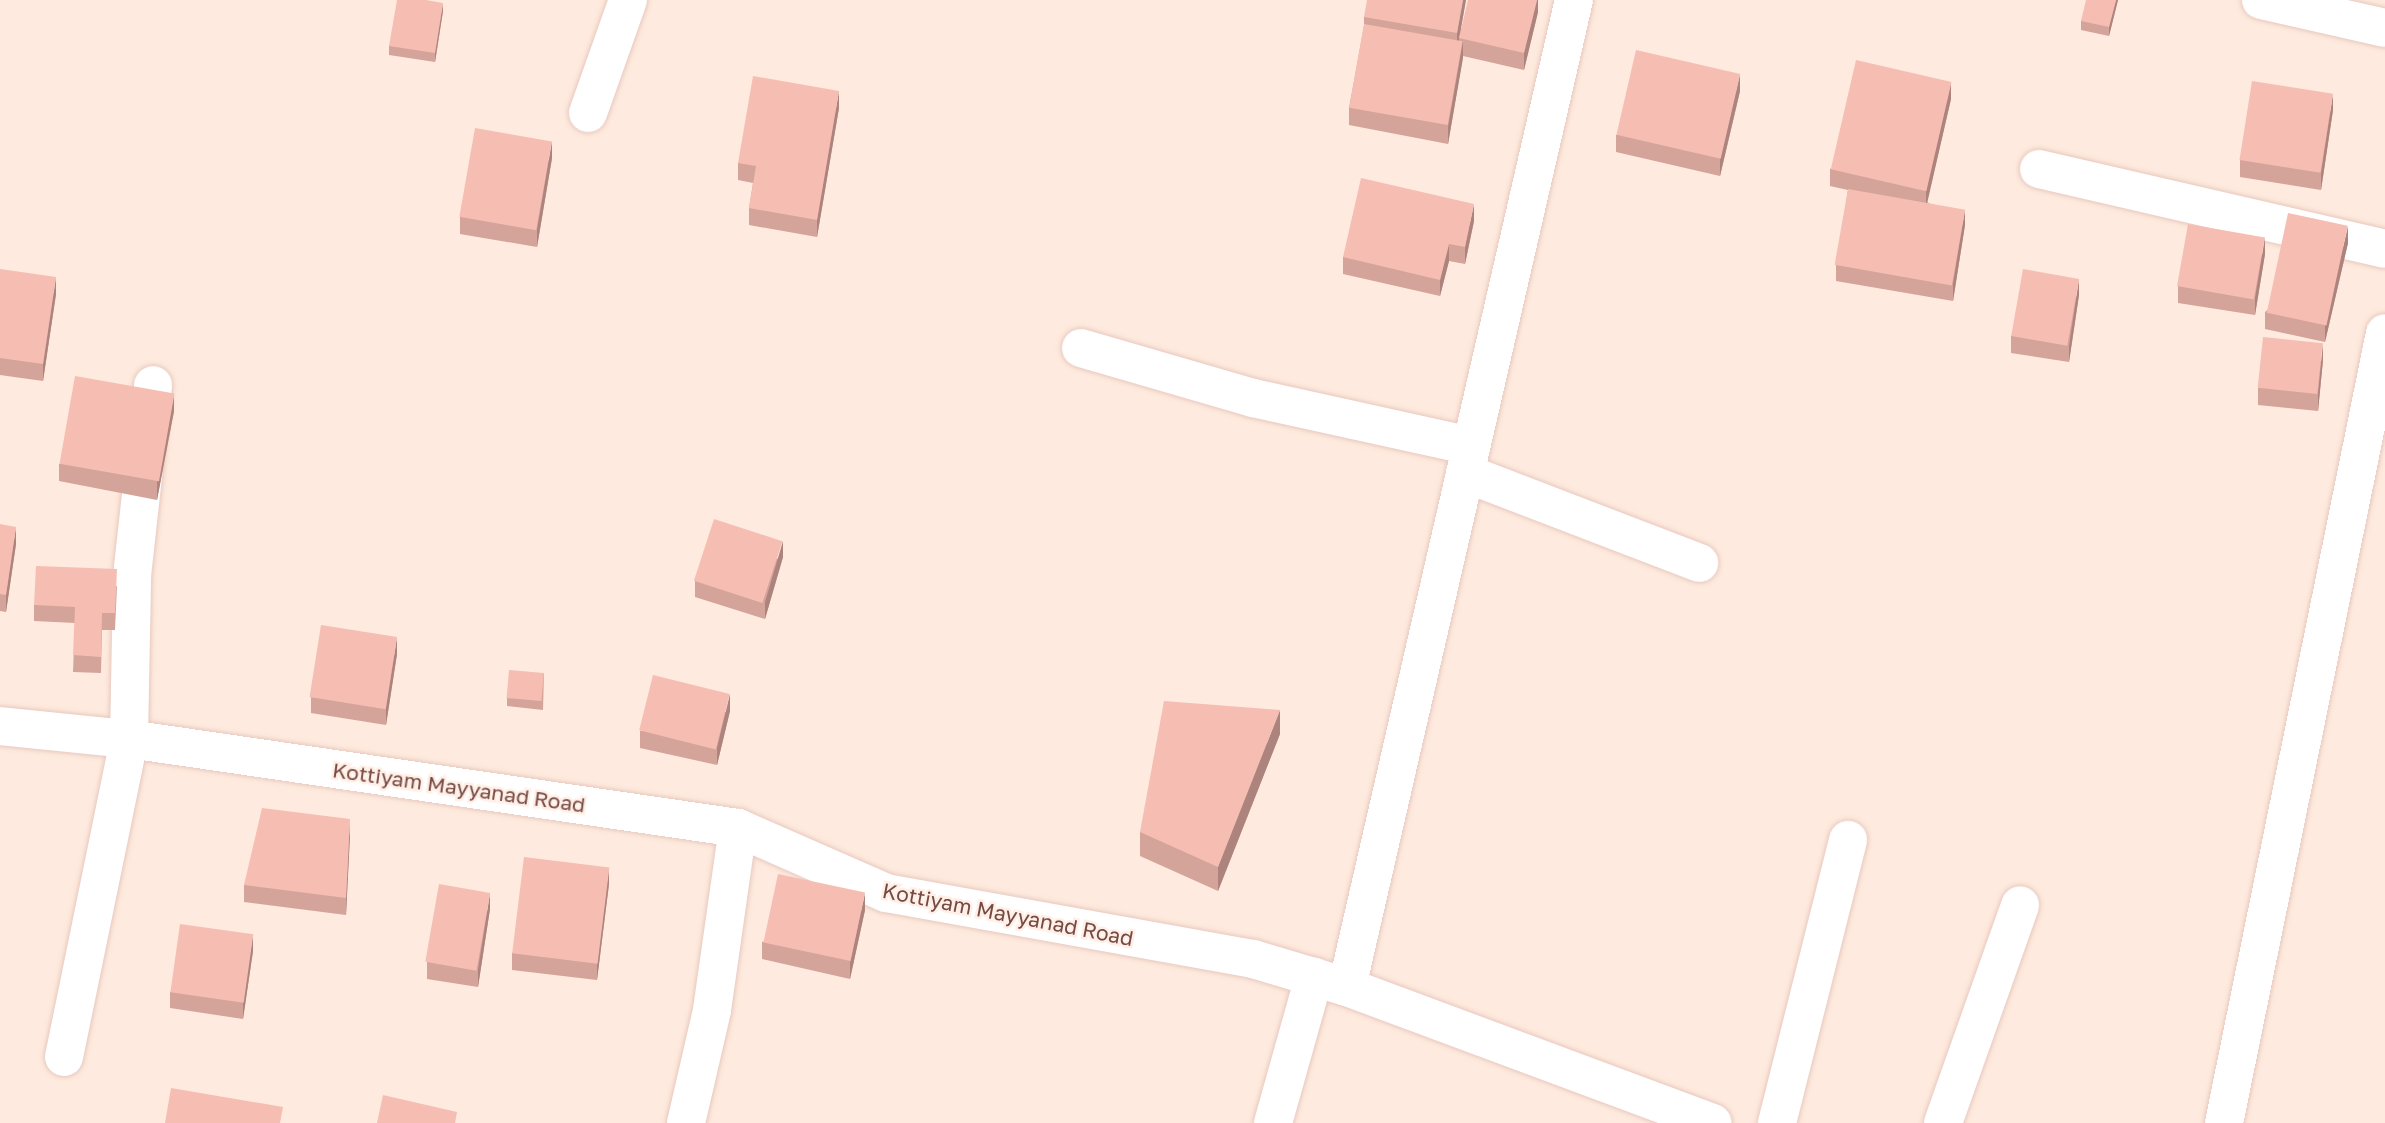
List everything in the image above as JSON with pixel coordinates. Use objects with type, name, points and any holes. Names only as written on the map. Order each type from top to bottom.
[{"type":"street","points":[[587,113],[628,0]]},
{"type":"street","points":[[1273,1123],[1331,982],[1468,460],[1574,0]]},
{"type":"street","points":[[2261,0],[2385,28]]},
{"type":"street","points":[[2039,169],[2385,249]]},
{"type":"street","points":[[2224,1123],[2385,333]]},
{"type":"street","points":[[1081,348],[1468,460],[1699,563]]},
{"type":"street","points":[[64,1057],[129,739],[132,576],[153,386]]},
{"type":"street","name":"Kottiyam Mayyanad Road","points":[[0,726],[129,739],[738,828],[886,894],[1253,959],[1331,982],[1702,1121]]},
{"type":"street","points":[[686,1123],[712,1010],[738,828]]},
{"type":"street","points":[[1777,1123],[1848,840]]},
{"type":"street","points":[[1942,1123],[2020,905]]},
{"type":"building","points":[[397,0],[443,3],[435,53],[389,46]]},
{"type":"building","points":[[1367,0],[1463,0],[1457,33],[1364,17]]},
{"type":"building","points":[[1468,0],[1537,0],[1524,53],[1459,38]]},
{"type":"building","points":[[2086,0],[2116,0],[2109,27],[2081,21]]},
{"type":"building","points":[[1364,24],[1462,41],[1448,125],[1349,108]]},
{"type":"building","points":[[1636,50],[1740,74],[1721,159],[1616,135]]},
{"type":"building","points":[[1856,60],[1951,82],[1926,191],[1831,169]]},
{"type":"building","points":[[753,76],[839,91],[817,220],[749,208],[756,166],[738,163]]},
{"type":"building","points":[[2252,81],[2333,94],[2320,173],[2239,160]]},
{"type":"building","points":[[475,128],[552,142],[536,230],[459,217]]},
{"type":"building","points":[[1361,178],[1474,204],[1465,247],[1449,244],[1440,280],[1343,257]]},
{"type":"building","points":[[1848,189],[1965,210],[1952,285],[1835,265]]},
{"type":"building","points":[[2288,213],[2348,226],[2326,325],[2267,313]]},
{"type":"building","points":[[2188,224],[2265,238],[2254,300],[2177,286]]},
{"type":"building","points":[[0,269],[56,277],[43,364],[0,358]]},
{"type":"building","points":[[2023,269],[2079,279],[2067,346],[2011,336]]},
{"type":"building","points":[[2263,337],[2323,343],[2317,394],[2258,388]]},
{"type":"building","points":[[75,376],[174,394],[159,481],[60,464]]},
{"type":"building","points":[[714,519],[782,541],[762,603],[694,581]]},
{"type":"building","points":[[0,524],[16,527],[6,595],[0,594]]},
{"type":"building","points":[[36,566],[117,569],[115,613],[102,613],[101,657],[73,655],[75,607],[34,605]]},
{"type":"building","points":[[321,625],[397,637],[386,709],[310,697]]},
{"type":"building","points":[[509,670],[544,673],[541,701],[507,698]]},
{"type":"building","points":[[653,675],[730,694],[716,749],[639,730]]},
{"type":"building","points":[[1164,701],[1280,710],[1218,867],[1140,832]]},
{"type":"building","points":[[262,808],[350,819],[346,898],[244,885]]},
{"type":"building","points":[[524,857],[609,867],[598,964],[512,953]]},
{"type":"building","points":[[778,874],[865,893],[851,961],[763,942]]},
{"type":"building","points":[[439,884],[490,893],[476,971],[425,962]]},
{"type":"building","points":[[180,924],[253,934],[244,1003],[170,992]]},
{"type":"building","points":[[171,1088],[283,1107],[280,1123],[165,1123]]},
{"type":"building","points":[[383,1095],[457,1112],[455,1123],[377,1123]]}]
